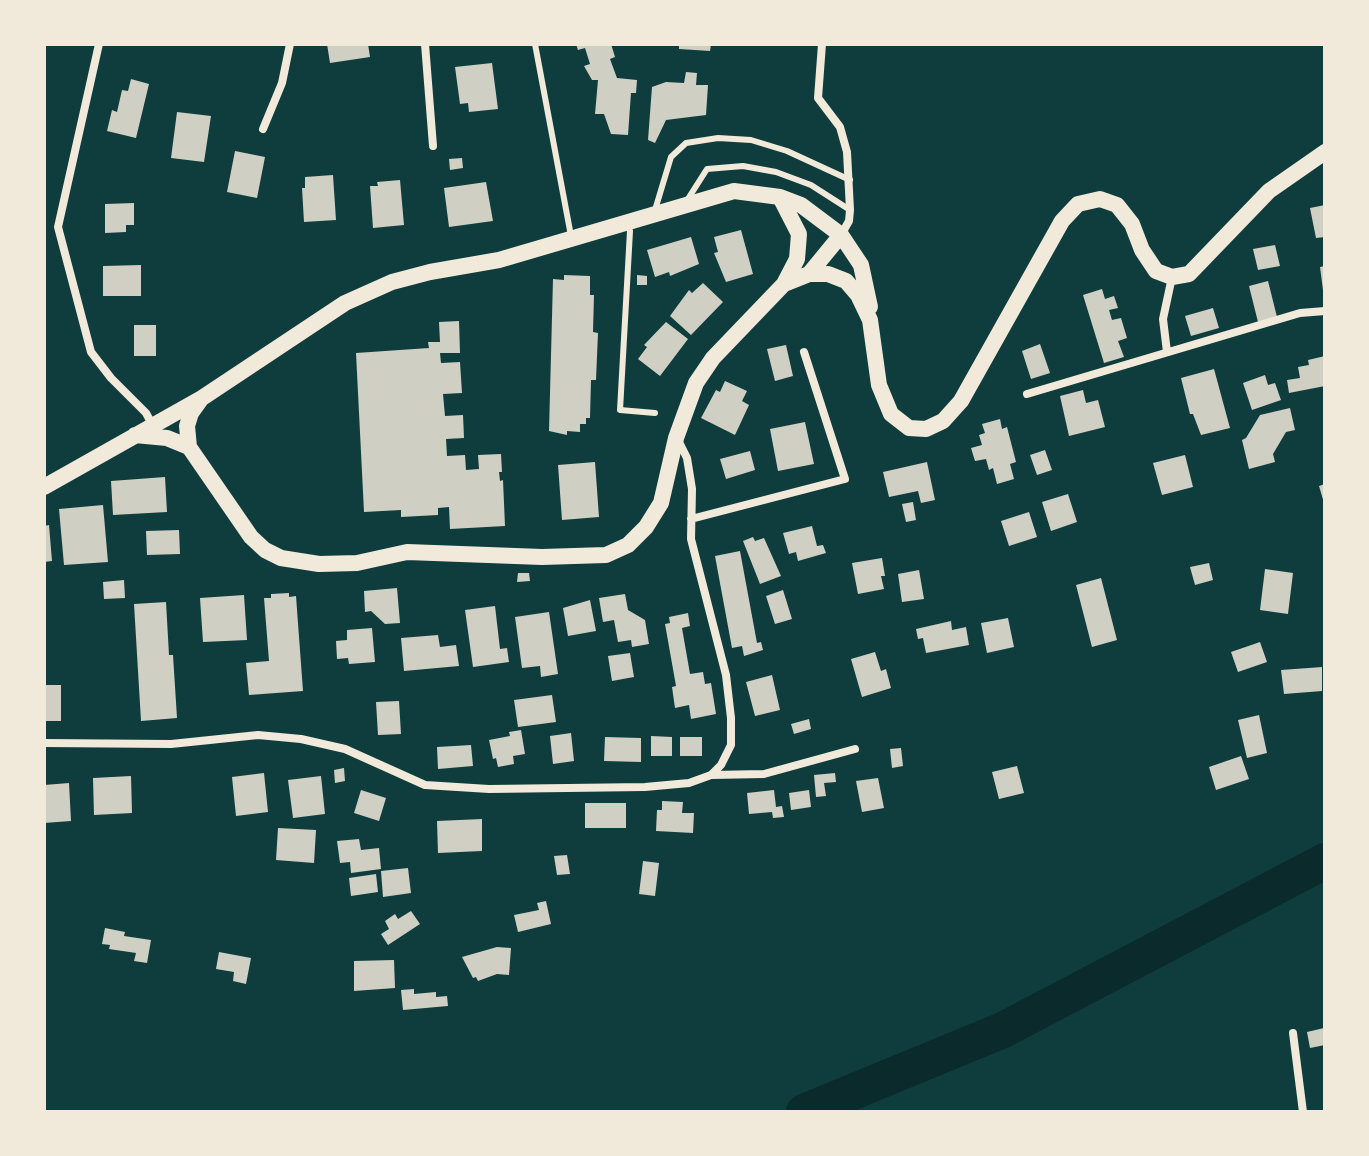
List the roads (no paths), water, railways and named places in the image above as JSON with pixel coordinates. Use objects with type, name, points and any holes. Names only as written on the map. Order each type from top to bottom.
[{"type":"main road","points":[[44,487],[202,398],[345,303],[392,282],[499,260],[734,191],[780,197],[801,205],[841,235],[861,265],[870,301],[879,385],[891,414],[909,428],[926,429],[943,421],[961,401],[1062,221],[1078,204],[1100,199],[1117,205],[1132,224],[1142,250],[1156,271],[1172,277],[1189,274],[1269,191],[1325,152]]},
{"type":"main road","points":[[202,398],[191,413],[187,426],[189,447],[251,537],[265,550],[281,558],[301,554],[357,563],[407,552],[542,557],[606,555],[628,545],[646,527],[661,503],[676,438],[696,383],[713,358],[784,284],[797,259],[799,234],[780,197]]},
{"type":"main road","points":[[809,274],[841,235]]},
{"type":"main road","points":[[784,284],[809,274],[828,274],[846,281],[858,295],[870,320]]},
{"type":"main road","points":[[135,435],[167,438],[189,447]]},
{"type":"street","points":[[99,44],[58,227],[91,352],[111,378],[146,413],[153,426]]},
{"type":"street","points":[[263,129],[282,83],[290,44]]},
{"type":"street","points":[[425,44],[433,146]]},
{"type":"street","points":[[822,44],[818,98],[840,127],[850,180],[849,221],[841,235]]},
{"type":"street","points":[[1167,352],[1163,319],[1172,277]]},
{"type":"street","points":[[1027,394],[1300,313],[1325,311]]},
{"type":"street","points":[[691,519],[845,479],[804,352]]},
{"type":"street","points":[[676,438],[687,458],[692,489],[691,539],[726,675],[731,718],[731,745],[721,765],[711,775]]},
{"type":"street","points":[[44,743],[171,744],[258,735],[301,739],[345,749],[425,785],[489,789],[645,787],[689,783],[711,775],[764,774],[855,749]]},
{"type":"street","points":[[1293,1033],[1303,1112]]},
{"type":"lane","points":[[535,44],[572,240]]},
{"type":"lane","points":[[653,216],[671,157],[686,143],[707,139],[751,140],[787,151],[850,180]]},
{"type":"lane","points":[[684,206],[707,169],[743,166],[776,172],[811,185],[850,210]]},
{"type":"lane","points":[[627,224],[630,231],[620,410],[655,413]]},
{"type":"waterway","points":[[804,1112],[1003,1030],[1325,861]]}]
